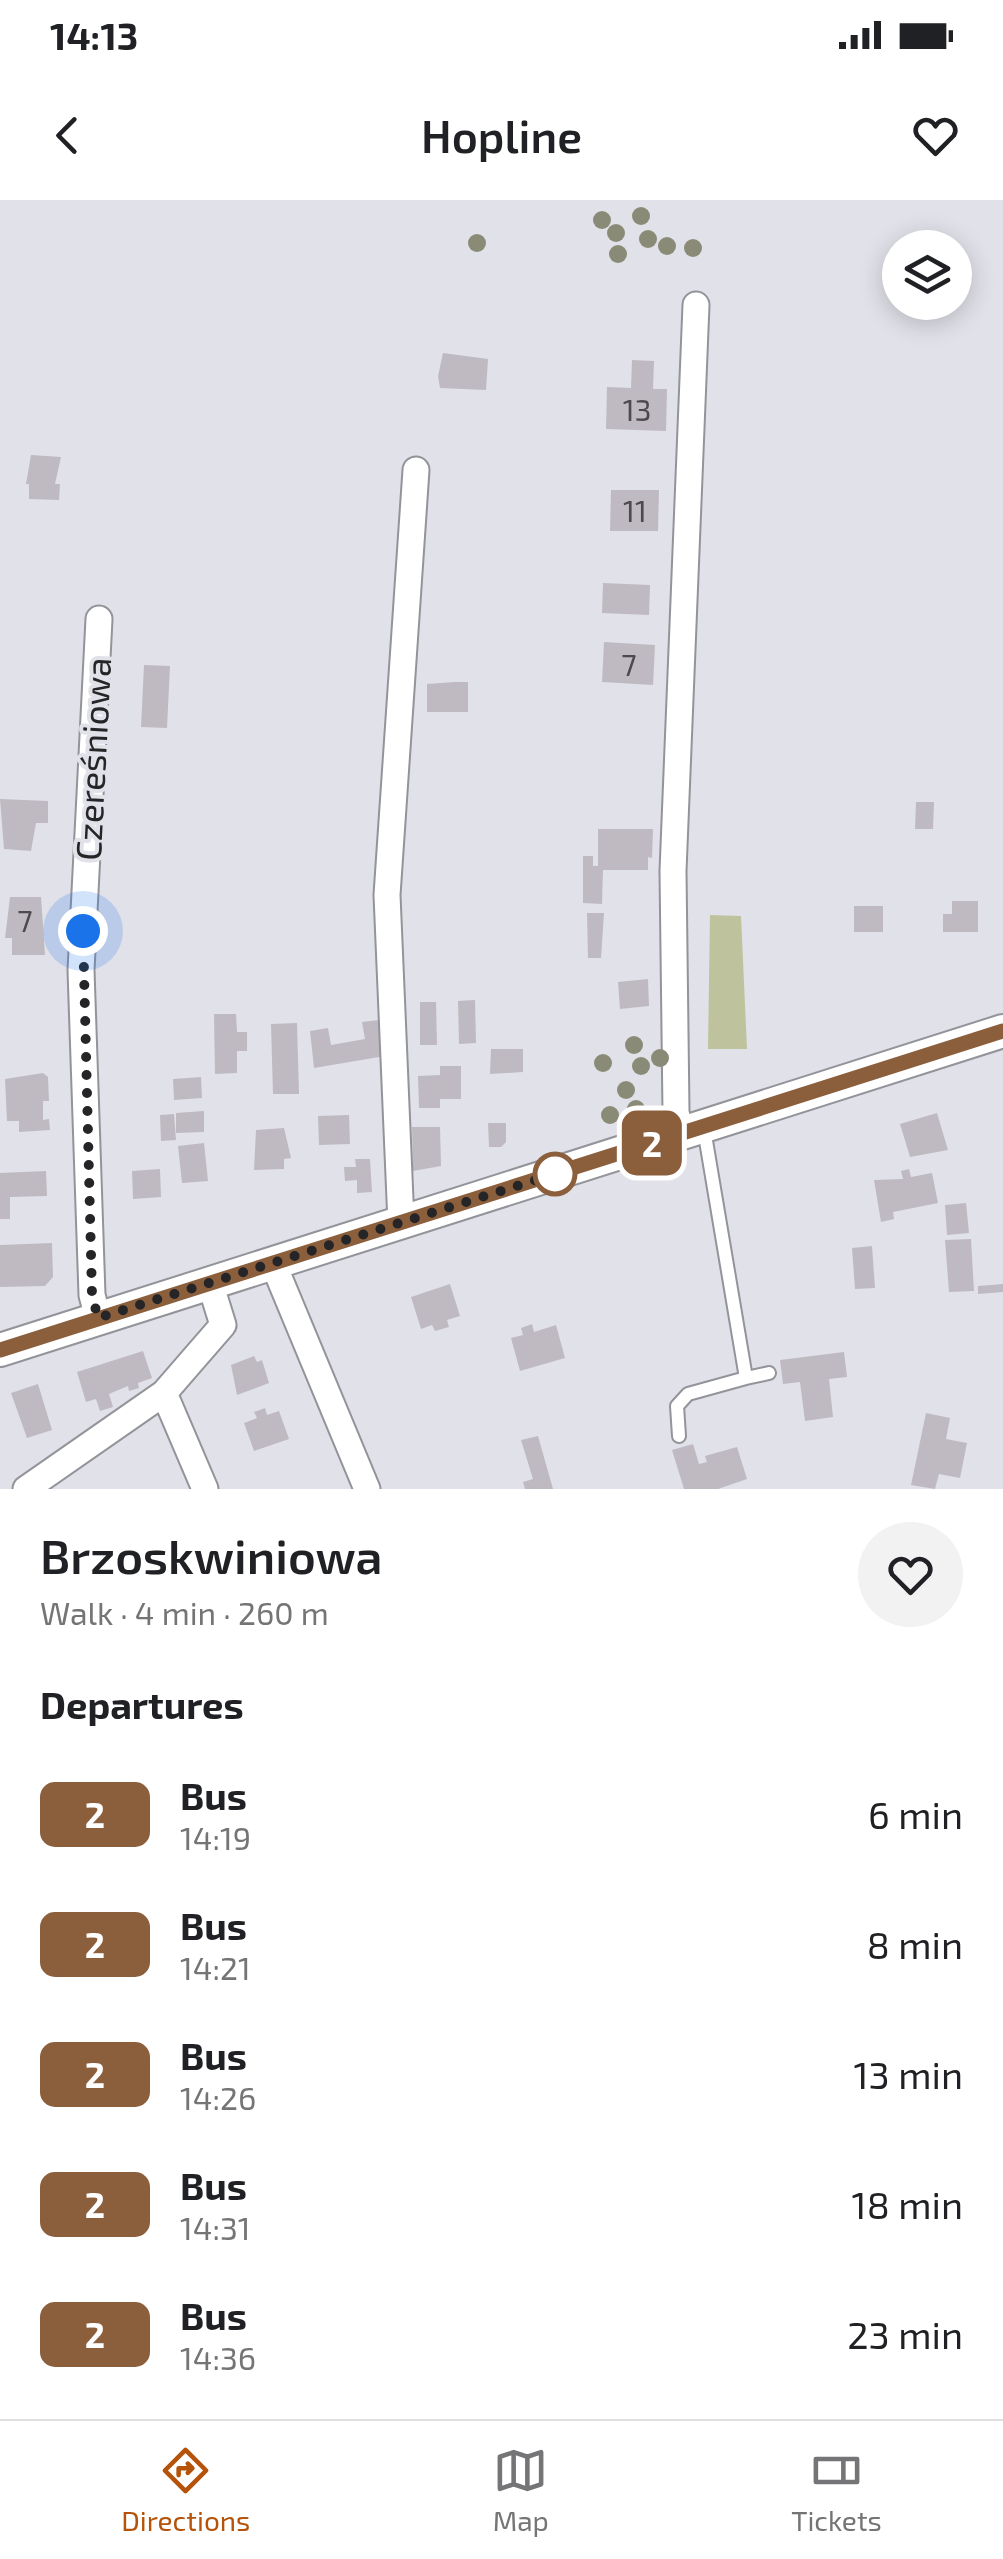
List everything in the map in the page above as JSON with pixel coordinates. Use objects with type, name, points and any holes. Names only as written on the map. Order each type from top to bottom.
[{"type":"street","points":[[692,1130],[676,1112],[673,871],[696,304]]},
{"type":"street","points":[[400,1223],[387,894],[416,470]]},
{"type":"street","name":"Czereśniowa","points":[[98,1318],[92,1295],[81,970],[100,619]]},
{"type":"street","points":[[0,1350],[1003,1031]]},
{"type":"street","points":[[272,1263],[368,1489]]},
{"type":"street","points":[[26,1489],[164,1394],[223,1324],[210,1283]]},
{"type":"street","points":[[164,1394],[205,1489]]},
{"type":"lane","points":[[692,1130],[746,1378]]},
{"type":"lane","points":[[679,1436],[677,1406],[688,1394],[770,1373]]},
{"type":"green space","points":[[710,915],[741,916],[747,1049],[708,1049]]},
{"type":"building","points":[[443,353],[488,359],[486,390],[440,388],[438,376]]},
{"type":"building","points":[[632,360],[654,361],[653,389],[667,389],[666,431],[606,429],[607,387],[631,388]]},
{"type":"building","points":[[31,455],[61,457],[55,484],[60,484],[59,500],[29,499],[26,484]]},
{"type":"building","points":[[611,490],[659,490],[658,531],[610,531]]},
{"type":"building","points":[[603,583],[650,585],[649,615],[602,613]]},
{"type":"building","points":[[604,642],[655,645],[653,685],[602,682]]},
{"type":"building","points":[[144,665],[170,666],[167,728],[141,727]]},
{"type":"building","points":[[468,682],[468,712],[427,712],[427,684]]},
{"type":"building","points":[[0,799],[48,801],[48,823],[36,823],[31,851],[4,849]]},
{"type":"building","points":[[916,802],[934,802],[933,829],[915,829]]},
{"type":"building","points":[[598,829],[653,829],[652,858],[648,857],[648,870],[603,870],[602,904],[583,903],[583,856],[593,856],[593,866],[598,866]]},
{"type":"building","points":[[10,897],[41,897],[45,955],[12,955],[12,938],[5,938]]},
{"type":"building","points":[[952,901],[978,901],[978,932],[943,932],[943,914],[952,914]]},
{"type":"building","points":[[854,906],[883,906],[883,932],[854,932]]},
{"type":"building","points":[[587,913],[604,913],[601,958],[588,958]]},
{"type":"building","points":[[648,979],[649,1006],[620,1009],[618,982]]},
{"type":"building","points":[[475,1000],[476,1043],[459,1044],[458,1001]]},
{"type":"building","points":[[420,1002],[436,1002],[437,1045],[420,1045]]},
{"type":"building","points":[[214,1014],[236,1014],[237,1032],[247,1032],[247,1051],[237,1051],[237,1073],[215,1074]]},
{"type":"building","points":[[379,1020],[385,1056],[314,1068],[310,1031],[328,1028],[331,1045],[365,1039],[362,1022]]},
{"type":"building","points":[[297,1023],[299,1094],[273,1094],[271,1024]]},
{"type":"building","points":[[491,1049],[523,1049],[523,1072],[490,1074]]},
{"type":"building","points":[[440,1066],[461,1066],[461,1099],[440,1099],[440,1108],[419,1108],[418,1076],[440,1075]]},
{"type":"building","points":[[43,1073],[48,1077],[49,1101],[43,1101],[43,1120],[49,1119],[50,1130],[19,1132],[19,1121],[7,1121],[5,1079]]},
{"type":"building","points":[[201,1077],[202,1098],[174,1100],[173,1079]]},
{"type":"building","points":[[204,1111],[204,1132],[176,1133],[176,1113]]},
{"type":"building","points":[[937,1113],[948,1150],[910,1157],[900,1124]]},
{"type":"building","points":[[174,1114],[176,1140],[161,1141],[160,1115]]},
{"type":"building","points":[[349,1115],[350,1144],[319,1145],[318,1116]]},
{"type":"building","points":[[488,1123],[506,1123],[506,1142],[501,1147],[489,1147]]},
{"type":"building","points":[[412,1127],[440,1127],[441,1166],[413,1171]]},
{"type":"building","points":[[284,1128],[291,1158],[284,1159],[284,1169],[254,1170],[256,1130]]},
{"type":"building","points":[[204,1143],[208,1181],[182,1183],[178,1146]]},
{"type":"building","points":[[355,1159],[370,1159],[372,1192],[357,1193],[357,1180],[345,1181],[344,1167],[356,1167]]},
{"type":"building","points":[[160,1169],[161,1197],[133,1199],[132,1171]]},
{"type":"building","points":[[909,1169],[911,1177],[932,1173],[938,1203],[893,1212],[894,1219],[881,1222],[874,1180],[903,1179],[901,1171]]},
{"type":"building","points":[[46,1171],[47,1196],[10,1197],[10,1219],[0,1219],[0,1173]]},
{"type":"building","points":[[966,1203],[969,1233],[947,1235],[945,1205]]},
{"type":"building","points":[[971,1239],[974,1291],[949,1292],[945,1240]]},
{"type":"building","points":[[52,1243],[53,1277],[45,1286],[0,1287],[0,1245]]},
{"type":"building","points":[[872,1246],[875,1288],[855,1289],[852,1248]]},
{"type":"building","points":[[450,1284],[460,1316],[447,1320],[449,1327],[435,1331],[432,1325],[421,1329],[411,1297]]},
{"type":"building","points":[[1003,1284],[1003,1292],[978,1294],[978,1286]]},
{"type":"building","points":[[532,1324],[534,1332],[556,1325],[565,1358],[520,1371],[511,1338],[523,1335],[521,1328]]},
{"type":"building","points":[[143,1351],[152,1378],[138,1383],[139,1388],[129,1391],[128,1386],[109,1394],[113,1407],[100,1411],[96,1399],[86,1402],[77,1372]]},
{"type":"building","points":[[844,1352],[847,1377],[829,1379],[833,1417],[805,1421],[800,1382],[783,1384],[780,1360]]},
{"type":"building","points":[[254,1356],[257,1362],[262,1360],[269,1383],[237,1395],[231,1365]]},
{"type":"building","points":[[38,1384],[52,1430],[27,1438],[11,1393]]},
{"type":"building","points":[[265,1408],[267,1415],[279,1411],[289,1439],[254,1451],[244,1423],[257,1418],[254,1412]]},
{"type":"building","points":[[926,1413],[950,1418],[946,1439],[967,1443],[960,1478],[939,1474],[935,1489],[911,1485]]},
{"type":"building","points":[[538,1436],[553,1489],[525,1489],[523,1482],[533,1479],[521,1440]]},
{"type":"building","points":[[693,1444],[699,1464],[707,1462],[705,1456],[737,1447],[747,1479],[718,1489],[684,1489],[672,1450]]},
{"type":"bus line","name":"2","points":[[0,1350],[1003,1031]]},
{"type":"route","points":[[83,931],[92,1295],[98,1318],[555,1174]]}]
